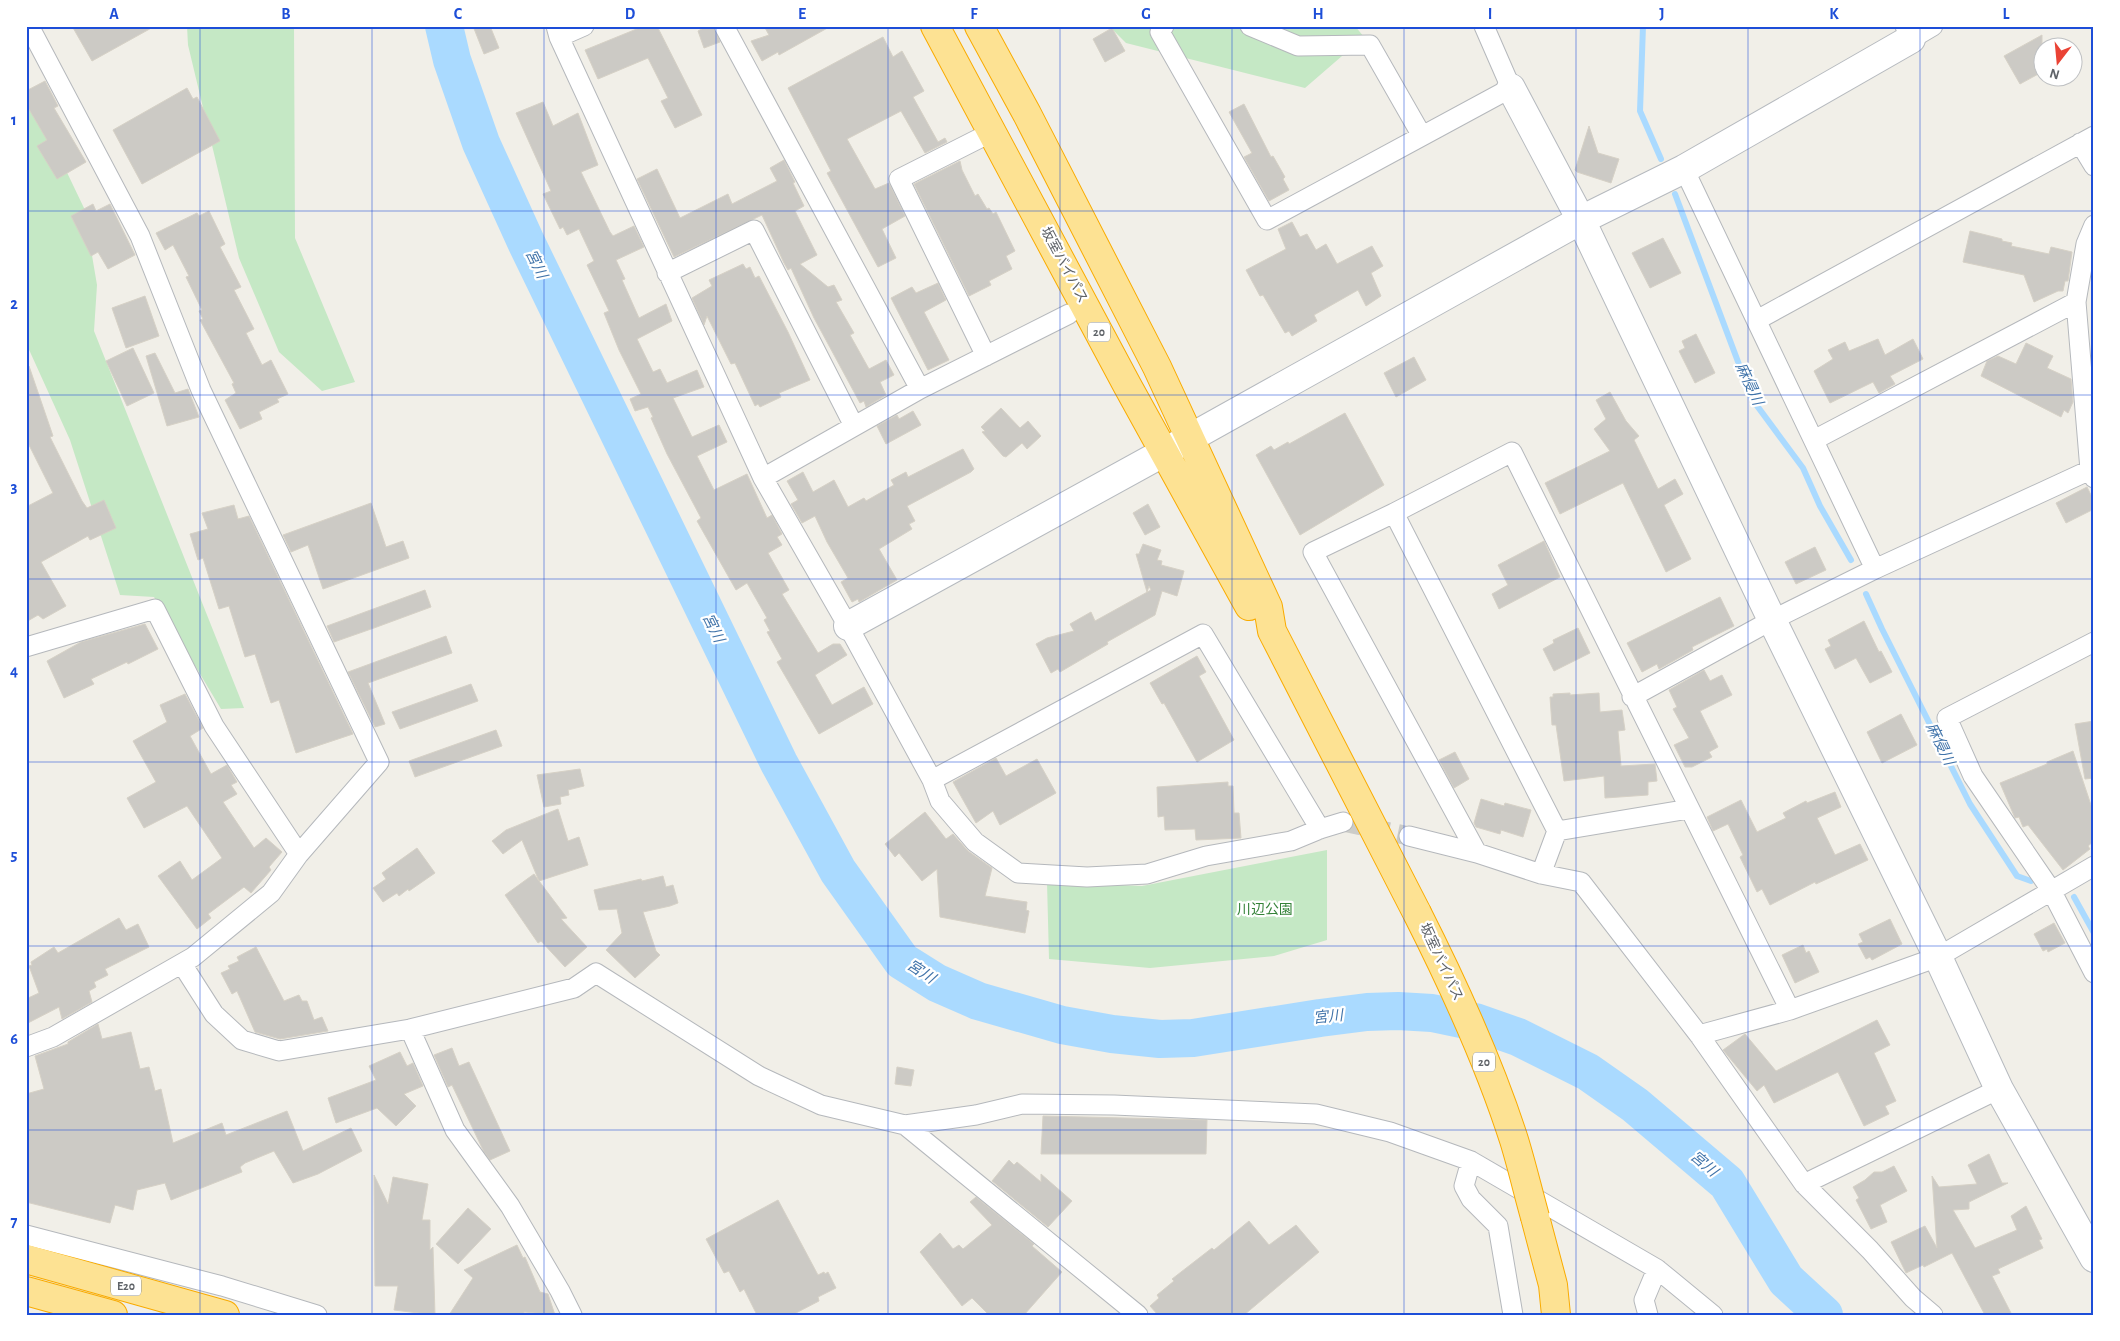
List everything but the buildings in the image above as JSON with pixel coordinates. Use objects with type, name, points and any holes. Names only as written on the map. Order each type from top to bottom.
[{"type":"highway","name":"坂室バイパス","points":[[935,26],[1255,616],[1272,630]]},
{"type":"highway","name":"坂室バイパス","points":[[979,26],[1036,131],[1157,367],[1268,607],[1272,630],[1452,982],[1513,1140],[1553,1285],[1556,1315]]},
{"type":"highway","name":"E20","points":[[26,1258],[225,1315]]},
{"type":"highway","name":"E20","points":[[26,1291],[113,1315]]},
{"type":"street","points":[[26,1046],[52,1037],[193,957],[271,893],[299,854],[379,762],[201,390],[140,236],[28,26]]},
{"type":"street","points":[[584,26],[557,32],[763,478],[848,626],[932,780],[940,801],[974,842],[1018,873],[1087,877],[1146,874],[1206,856],[1291,841],[1343,822]]},
{"type":"street","points":[[724,26],[920,389]]},
{"type":"street","points":[[1164,26],[1160,32],[1267,220],[1511,88]]},
{"type":"street","points":[[1250,26],[1298,46],[1370,45],[1422,136]]},
{"type":"street","points":[[1484,26],[1511,88],[1581,220],[1772,620],[1938,957],[1999,1089],[2094,1258]]},
{"type":"street","points":[[848,626],[1581,220],[1684,169],[1916,30]]},
{"type":"street","points":[[986,356],[899,179],[992,132]]},
{"type":"street","points":[[1757,320],[2087,139],[2094,166]]},
{"type":"street","points":[[1684,169],[1876,569]]},
{"type":"street","points":[[1632,697],[1772,620],[1876,569],[2092,474],[2084,412],[2076,302],[2086,244],[2094,225]]},
{"type":"street","points":[[667,273],[754,230],[854,426]]},
{"type":"street","points":[[1814,440],[2076,302]]},
{"type":"street","points":[[763,478],[920,389],[1069,314]]},
{"type":"street","points":[[1477,853],[1313,552],[1394,513],[1512,452],[1632,697],[1790,1010]]},
{"type":"street","points":[[1394,513],[1557,830],[1541,874]]},
{"type":"street","points":[[26,647],[155,609],[214,726],[299,854]]},
{"type":"street","points":[[932,780],[1203,634],[1320,829]]},
{"type":"street","points":[[2094,642],[1947,718],[1973,776],[2051,890],[2094,973]]},
{"type":"street","points":[[1557,830],[1689,809]]},
{"type":"street","points":[[1409,836],[1477,853],[1541,874],[1580,882],[1699,1034],[1804,1184],[1870,1250],[1913,1298],[1933,1315]]},
{"type":"street","points":[[1699,1034],[1790,1010],[1938,957],[2094,866]]},
{"type":"street","points":[[182,964],[214,1014],[242,1040],[279,1051],[410,1029],[574,988],[596,974],[758,1076],[822,1105],[905,1125],[976,1115],[1022,1104],[1316,1114],[1390,1132],[1471,1161],[1657,1269],[1713,1315]]},
{"type":"street","points":[[410,1029],[455,1130],[510,1206],[572,1315]]},
{"type":"street","points":[[1804,1184],[1999,1089]]},
{"type":"street","points":[[905,1125],[1138,1315]]},
{"type":"street","points":[[1471,1161],[1464,1186],[1471,1199],[1498,1226],[1513,1315]]},
{"type":"street","points":[[26,1235],[222,1286],[317,1315]]},
{"type":"street","points":[[1648,1315],[1644,1300],[1657,1269]]},
{"type":"green space","points":[[187,26],[294,26],[295,238],[355,382],[322,391],[279,352],[239,258],[188,45]]},
{"type":"green space","points":[[1109,26],[1355,26],[1364,37],[1305,88],[1126,43]]},
{"type":"green space","points":[[26,87],[84,208],[97,285],[94,331],[244,708],[221,709],[154,597],[120,595],[70,440],[26,343]]},
{"type":"green space","name":"川辺公園","points":[[1327,850],[1327,940],[1274,956],[1150,968],[1049,959],[1047,882],[1142,886]]},
{"type":"waterway","name":"宮川","points":[[444,26],[452,60],[481,143],[526,242],[779,763],[838,871],[902,961],[937,983],[978,1001],[1062,1025],[1112,1034],[1160,1039],[1193,1038],[1320,1018],[1367,1012],[1398,1011],[1432,1013],[1475,1022],[1518,1037],[1588,1072],[1635,1105],[1727,1183],[1786,1280],[1824,1315]]},
{"type":"waterway","name":"麻侵川","points":[[1643,26],[1640,111],[1661,159]]},
{"type":"waterway","name":"麻侵川","points":[[1675,194],[1752,399],[1803,468],[1820,506],[1851,560]]},
{"type":"waterway","name":"麻侵川","points":[[1866,594],[1970,804],[2017,876],[2031,881]]},
{"type":"waterway","name":"麻侵川","points":[[2074,897],[2094,933]]},
{"type":"tunnel","points":[[1343,822],[1409,836]]}]
